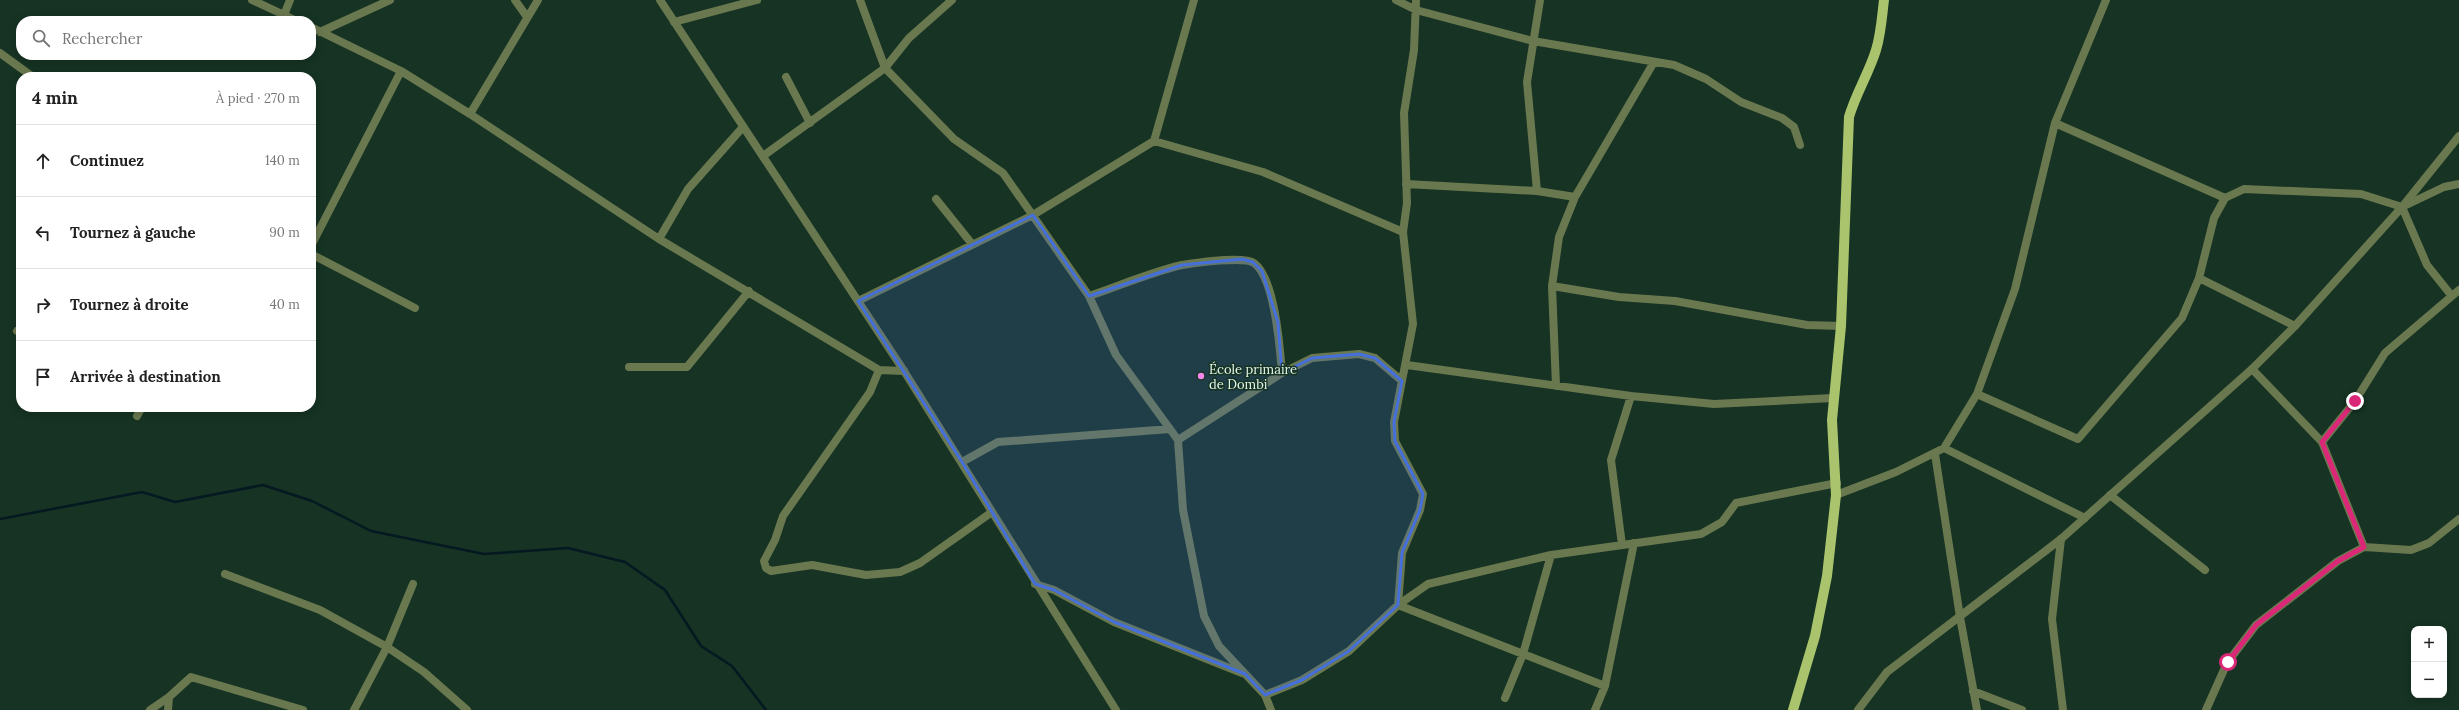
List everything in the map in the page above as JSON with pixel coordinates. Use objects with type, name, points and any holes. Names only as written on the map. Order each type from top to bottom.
[{"type":"main road","points":[[1793,710],[1815,636],[1827,576],[1836,495],[1837,483],[1832,420],[1841,326],[1850,117],[1855,98],[1866,76],[1877,48],[1884,0]]},
{"type":"street","points":[[252,0],[284,15],[290,0]]},
{"type":"street","points":[[320,32],[390,0]]},
{"type":"street","points":[[515,0],[527,17]]},
{"type":"street","points":[[470,114],[538,0]]},
{"type":"street","points":[[660,0],[904,371],[962,462],[1035,584],[1116,710]]},
{"type":"street","points":[[674,22],[757,0]]},
{"type":"street","points":[[860,0],[885,68],[954,138],[1003,173],[1089,296],[1116,356],[1178,440],[1183,510],[1204,616],[1219,646],[1265,695],[1272,710]]},
{"type":"street","points":[[763,156],[885,68],[909,38],[952,0]]},
{"type":"street","points":[[858,301],[1033,215],[1154,141],[1194,0]]},
{"type":"street","points":[[1396,0],[1416,10],[1532,41],[1654,62],[1674,64],[1690,70],[1741,102],[1782,118],[1794,127],[1800,145]]},
{"type":"street","points":[[1398,605],[1402,553],[1420,510],[1423,494],[1395,441],[1394,422],[1413,324],[1403,232],[1407,203],[1404,112],[1414,50],[1416,0]]},
{"type":"street","points":[[1537,191],[1527,82],[1532,41],[1540,0]]},
{"type":"street","points":[[1836,495],[1896,472],[1935,454],[1944,448],[1977,394],[2015,289],[2056,123],[2106,0]]},
{"type":"street","points":[[316,30],[401,71],[470,114],[659,239],[749,291],[879,370],[904,371]]},
{"type":"street","points":[[0,53],[26,72]]},
{"type":"street","points":[[1556,386],[1552,286],[1559,238],[1575,198],[1654,62]]},
{"type":"street","points":[[316,236],[401,71]]},
{"type":"street","points":[[786,77],[810,123]]},
{"type":"street","points":[[2056,123],[2225,198]]},
{"type":"street","points":[[659,239],[688,189],[744,127]]},
{"type":"street","points":[[1858,710],[1887,672],[2061,539],[2252,369],[2295,326],[2402,206],[2459,136]]},
{"type":"street","points":[[1154,141],[1263,172],[1403,232]]},
{"type":"street","points":[[1406,184],[1537,191],[1575,198]]},
{"type":"street","points":[[1977,394],[2078,439],[2182,318],[2199,278],[2214,218],[2225,198],[2244,189],[2353,194],[2402,206],[2444,187],[2459,184]]},
{"type":"street","points":[[936,199],[972,244]]},
{"type":"street","points":[[2402,206],[2427,265],[2450,295]]},
{"type":"street","points":[[316,257],[415,308]]},
{"type":"street","points":[[1089,296],[1182,265],[1242,259],[1253,262],[1262,271],[1278,322],[1282,373]]},
{"type":"street","points":[[2199,278],[2295,326]]},
{"type":"street","points":[[1552,286],[1619,297],[1675,301],[1807,325],[1841,326]]},
{"type":"street","points":[[2322,442],[2355,401],[2385,353],[2450,295],[2459,290]]},
{"type":"street","points":[[629,367],[687,367],[749,291]]},
{"type":"street","points":[[1178,440],[1282,373],[1312,358],[1359,354],[1375,358],[1402,381]]},
{"type":"street","points":[[1406,365],[1631,396],[1714,404],[1833,398]]},
{"type":"street","points":[[2252,369],[2322,442],[2364,547]]},
{"type":"street","points":[[879,370],[870,392],[783,516],[775,540],[764,561],[766,568],[771,571],[812,564],[866,575],[900,572],[920,563],[992,512]]},
{"type":"street","points":[[1622,545],[1611,460],[1631,396]]},
{"type":"street","points":[[138,416],[140,412]]},
{"type":"street","points":[[962,462],[998,442],[1170,429]]},
{"type":"street","points":[[1944,448],[2085,518]]},
{"type":"street","points":[[1935,454],[1960,617],[1977,710]]},
{"type":"street","points":[[1265,695],[1302,680],[1349,651],[1398,605],[1428,584],[1551,555],[1701,534],[1722,522],[1736,503],[1837,483]]},
{"type":"street","points":[[2110,495],[2205,570]]},
{"type":"street","points":[[2206,710],[2228,662],[2256,625],[2338,561],[2364,547],[2411,550],[2429,543],[2459,519]]},
{"type":"street","points":[[2061,539],[2052,619],[2063,710]]},
{"type":"street","points":[[1595,710],[1605,686],[1634,543]]},
{"type":"street","points":[[1505,698],[1523,654],[1551,555]]},
{"type":"street","points":[[225,574],[320,610],[388,647],[424,672],[467,710]]},
{"type":"street","points":[[354,710],[388,647],[413,584]]},
{"type":"street","points":[[1035,584],[1054,590],[1114,622],[1245,674]]},
{"type":"street","points":[[1398,605],[1605,686]]},
{"type":"street","points":[[150,710],[169,697],[191,677],[304,710]]},
{"type":"street","points":[[1973,691],[2022,710]]},
{"type":"street","points":[[168,710],[169,697]]},
{"type":"highlighted area","points":[[1033,215],[1089,296],[1182,265],[1242,259],[1253,262],[1262,271],[1278,322],[1282,373],[1312,358],[1359,354],[1375,358],[1402,381],[1394,422],[1395,441],[1423,494],[1420,510],[1402,553],[1398,605],[1349,651],[1302,680],[1265,695],[1245,674],[1114,622],[1054,590],[1035,584],[962,462],[858,301]]},
{"type":"waterway","points":[[0,519],[142,492],[175,502],[263,485],[312,501],[371,531],[484,554],[568,548],[625,562],[665,590],[701,646],[732,666],[766,710]]},
{"type":"place","name":"École primaire de Dombi","points":[[1201,376]]},
{"type":"route","points":[[2228,662],[2256,625],[2338,561],[2364,547],[2322,442],[2355,401]]}]
